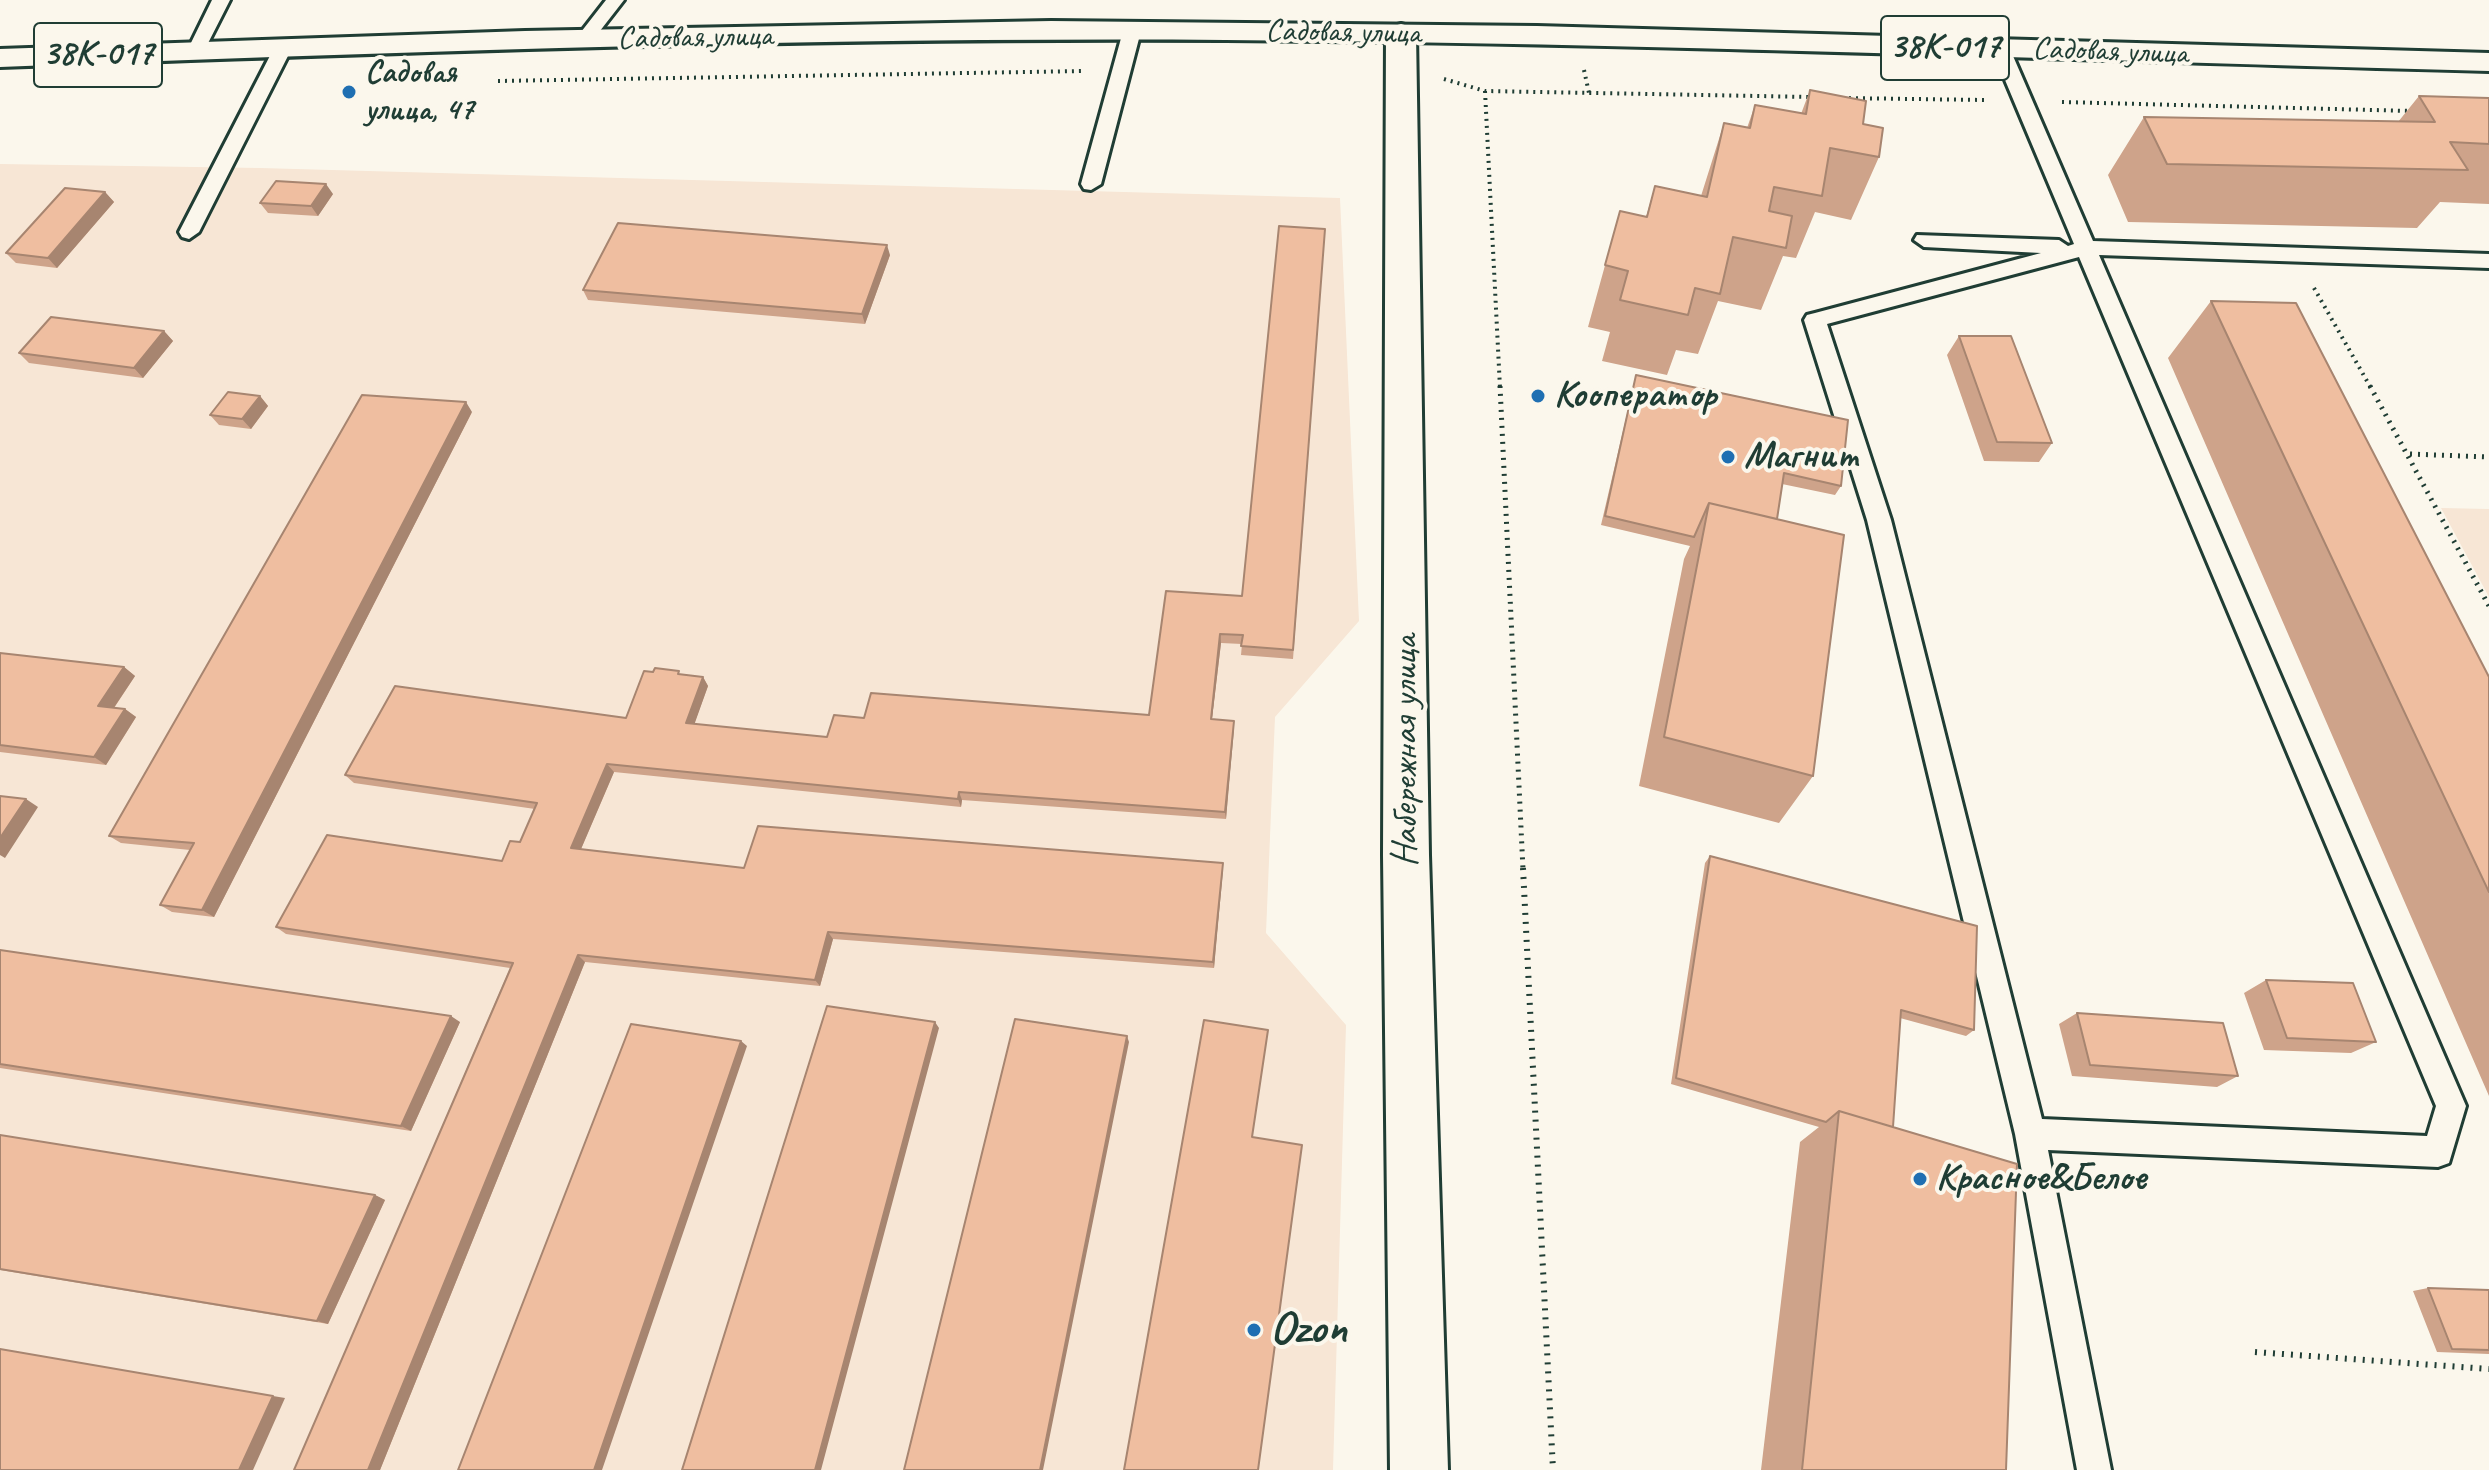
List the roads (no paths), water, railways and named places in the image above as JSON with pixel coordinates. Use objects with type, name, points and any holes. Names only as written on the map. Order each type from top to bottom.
[{"type":"main road","name":"Садовая улица","points":[[196,51],[1132,31],[1401,49],[2001,49],[2489,62]]},
{"type":"main road","name":"Набережная улица","points":[[1401,49],[1406,871],[1419,1470]]},
{"type":"main road","name":"38К-017","points":[[0,58],[196,51]]},
{"type":"lane","points":[[196,51],[221,0]]},
{"type":"lane","points":[[583,41],[615,0]]},
{"type":"lane","points":[[1091,184],[1132,31]]},
{"type":"lane","points":[[189,232],[283,48]]},
{"type":"lane","points":[[2001,49],[2451,1106],[2438,1152],[2030,1134]]},
{"type":"lane","points":[[1924,240],[2489,261]]},
{"type":"lane","points":[[2086,248],[1815,320],[1879,520],[2030,1134],[2094,1470]]},
{"type":"place","name":"Садовая улица, 47","points":[[349,92]]},
{"type":"place","name":"Кооператор","points":[[1538,396]]},
{"type":"place","name":"Магнит","points":[[1728,457]]},
{"type":"place","name":"Красное&Белое","points":[[1920,1179]]},
{"type":"place","name":"Ozon","points":[[1254,1330]]}]
